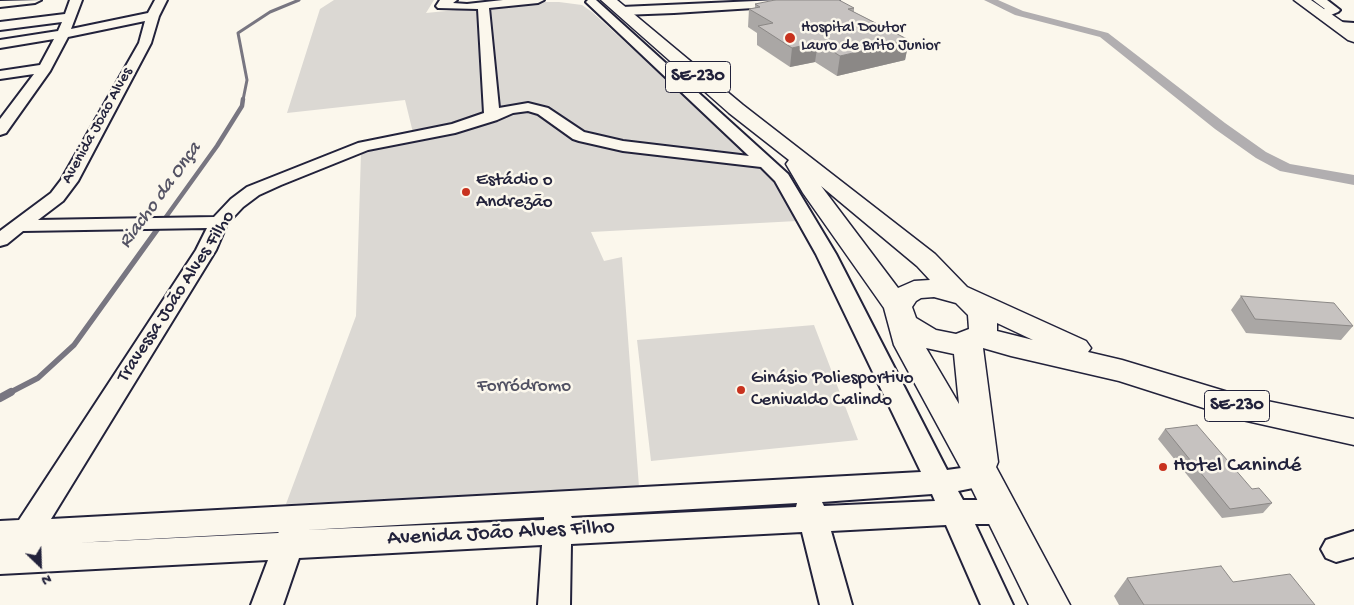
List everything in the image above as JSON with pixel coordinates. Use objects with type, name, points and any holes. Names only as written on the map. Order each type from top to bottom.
[{"type":"main road","points":[[1301,0],[1321,7],[1347,27],[1354,37]]},
{"type":"main road","name":"SE-230","points":[[600,3],[835,186],[926,260],[982,312],[984,329],[974,338],[956,344],[928,339],[906,325],[899,312],[814,193],[790,152]]},
{"type":"main road","name":"SE-230","points":[[899,312],[906,294],[914,290],[934,288],[962,295],[1122,371]]},
{"type":"main road","points":[[899,312],[909,345],[983,476],[1050,605]]},
{"type":"main road","name":"SE-230","points":[[974,338],[1053,354],[1122,371],[1238,406],[1354,432]]},
{"type":"main road","points":[[974,338],[972,394],[983,476]]},
{"type":"main road","name":"SE-230","points":[[972,394],[983,370],[996,362],[1012,356],[1053,354]]},
{"type":"street","points":[[0,4],[35,0]]},
{"type":"street","points":[[0,130],[21,104],[45,68],[63,34],[76,0]]},
{"type":"street","name":"Avenida João Alves","points":[[0,240],[57,197],[69,181],[145,43],[153,16],[161,0]]},
{"type":"street","points":[[451,0],[444,2],[442,6],[449,8],[538,0]]},
{"type":"street","points":[[600,3],[674,10],[833,0]]},
{"type":"street","points":[[600,3],[782,178],[826,254],[955,512],[997,605]]},
{"type":"street","points":[[484,5],[492,117]]},
{"type":"street","points":[[0,44],[63,34],[153,16]]},
{"type":"street","points":[[0,26],[70,17]]},
{"type":"street","points":[[0,75],[45,68]]},
{"type":"street","points":[[0,107],[21,104]]},
{"type":"street","name":"Travessa João Alves Filho","points":[[27,532],[206,250],[220,222],[237,203],[253,191],[275,180],[364,146],[455,128],[512,110],[528,107],[543,111],[579,136],[623,146],[766,163]]},
{"type":"street","points":[[782,178],[806,179]]},
{"type":"street","points":[[0,231],[22,225],[220,222]]},
{"type":"street","name":"Avenida João Alves Filho","points":[[558,518],[806,491],[940,482],[983,476]]},
{"type":"street","points":[[806,491],[836,605]]},
{"type":"street","name":"Avenida João Alves Filho","points":[[2,557],[293,531],[558,518],[814,519],[955,512],[1002,512]]},
{"type":"street","points":[[554,605],[558,518]]},
{"type":"street","points":[[267,605],[293,531]]},
{"type":"street","name":"Avenida João Alves Filho","points":[[2,557],[27,532],[293,531]]},
{"type":"green space","name":"Forródromo","points":[[334,0],[434,0],[426,13],[537,2],[582,5],[749,155],[773,181],[797,221],[591,232],[604,261],[622,257],[639,487],[286,504],[356,316],[361,153],[415,141],[405,100],[287,113],[320,9]]},
{"type":"green space","name":"Ginásio Poliesportivo Cenivaldo Calindo","points":[[814,325],[858,440],[651,461],[637,340]]},
{"type":"building","points":[[775,0],[839,0],[854,8],[848,9],[909,40],[840,56],[818,42],[792,48],[758,26],[773,23],[749,9],[760,7],[755,4]]},
{"type":"building","points":[[1241,296],[1334,303],[1353,326],[1255,319]]},
{"type":"building","points":[[1197,425],[1252,489],[1259,488],[1272,503],[1230,509],[1165,429]]},
{"type":"building","points":[[1221,566],[1233,582],[1290,574],[1315,605],[1144,605],[1127,578]]},
{"type":"waterway","name":"Riacho da Onça","points":[[243,100],[247,80],[238,33],[270,12],[299,0]]},
{"type":"waterway","points":[[989,0],[1019,13],[1104,35],[1220,126],[1261,155],[1286,168],[1354,180]]},
{"type":"waterway","name":"Riacho da Onça","points":[[158,228],[217,146],[242,106],[243,99]]},
{"type":"waterway","name":"Riacho da Onça","points":[[9,393],[38,378],[74,345],[159,227]]},
{"type":"waterway","name":"Riacho da Onça","points":[[0,398],[11,392]]},
{"type":"place","name":"Hospital Doutor Lauro de Brito Junior","points":[[790,38]]},
{"type":"place","name":"Estádio o Andrezão","points":[[466,192]]},
{"type":"place","name":"Ginásio Poliesportivo Cenivaldo Calindo","points":[[741,390]]},
{"type":"place","name":"Hotel Canindé","points":[[1163,467]]}]
